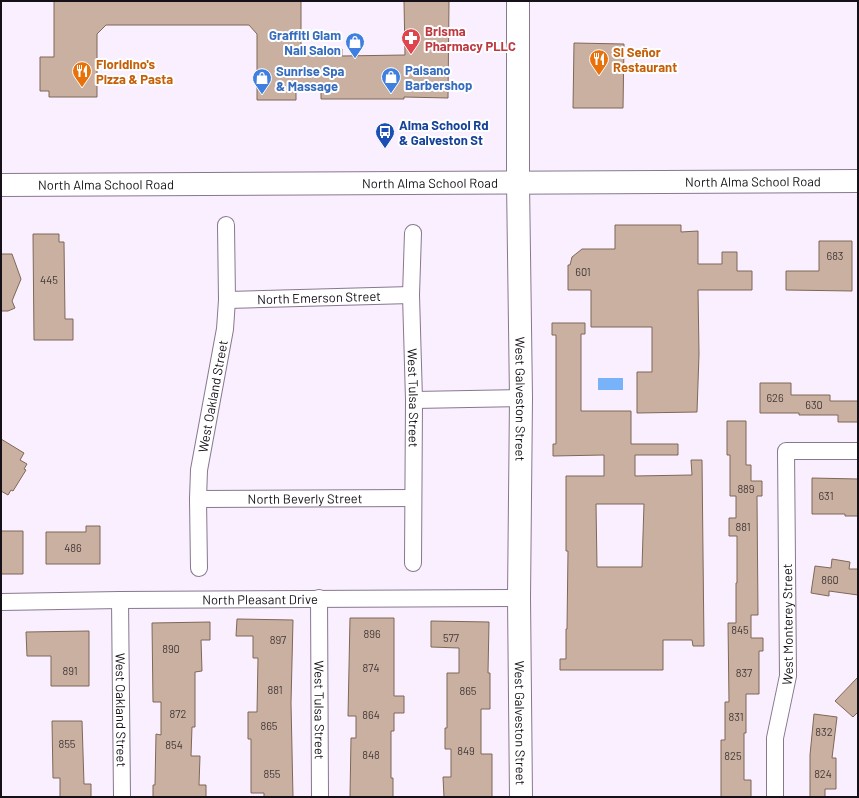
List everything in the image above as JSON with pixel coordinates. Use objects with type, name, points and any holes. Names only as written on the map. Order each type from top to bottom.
[{"type":"main road","name":"West Galveston Street","points":[[518,1],[518,182],[521,398],[521,797]]},
{"type":"main road","name":"North Alma School Road","points":[[1,185],[858,181]]},
{"type":"street","name":"West Oakland Street","points":[[199,568],[199,470],[225,329],[227,300],[226,225]]},
{"type":"street","name":"West Tulsa Street","points":[[413,233],[411,295],[414,400],[413,563]]},
{"type":"street","name":"North Emerson Street","points":[[227,300],[411,295]]},
{"type":"street","points":[[414,400],[521,398]]},
{"type":"street","name":"West Monterey Street","points":[[775,797],[775,738],[788,676],[786,450],[858,450]]},
{"type":"street","name":"North Beverly Street","points":[[198,499],[413,498]]},
{"type":"street","name":"West Tulsa Street","points":[[319,598],[320,797]]},
{"type":"street","name":"North Pleasant Drive","points":[[1,602],[319,598],[520,598]]},
{"type":"street","name":"West Oakland Street","points":[[120,600],[122,797]]},
{"type":"water","points":[[598,378],[623,378],[623,390],[598,390]]},
{"type":"building","points":[[54,1],[301,1],[301,49],[342,49],[342,56],[405,55],[404,1],[449,1],[448,98],[404,97],[404,99],[321,99],[321,90],[296,90],[296,100],[257,100],[257,34],[249,25],[106,25],[97,34],[97,97],[49,97],[49,91],[40,91],[40,57],[54,57]]},
{"type":"building","name":"Si Señor Restaurant","points":[[574,43],[624,44],[623,108],[573,108]]},
{"type":"building","points":[[615,225],[681,225],[681,232],[698,231],[698,264],[722,264],[722,252],[737,252],[737,271],[752,271],[752,290],[698,290],[699,354],[697,412],[637,413],[637,372],[652,372],[652,327],[591,327],[591,290],[568,290],[568,265],[570,265],[572,257],[582,249],[615,249]]},
{"type":"building","points":[[33,234],[59,234],[59,242],[64,242],[65,319],[73,319],[73,340],[34,340]]},
{"type":"building","points":[[819,241],[852,241],[852,291],[786,290],[786,271],[819,271]]},
{"type":"building","points":[[1,254],[12,254],[21,279],[12,301],[15,308],[8,311],[1,311]]},
{"type":"building","points":[[552,323],[585,323],[585,334],[581,334],[581,411],[631,411],[631,444],[678,444],[678,455],[635,455],[635,476],[692,475],[691,460],[702,460],[704,646],[693,646],[692,640],[663,640],[663,670],[560,670],[560,659],[566,659],[567,629],[568,551],[566,551],[566,476],[604,476],[604,455],[553,456],[553,444],[556,444],[556,335],[552,335]],"holes":[[[596,504],[644,504],[642,567],[597,567]]]},
{"type":"building","points":[[760,383],[791,383],[791,395],[830,395],[830,401],[858,401],[858,422],[838,422],[838,415],[760,413]]},
{"type":"building","points":[[727,421],[746,421],[746,465],[751,465],[751,481],[762,481],[762,496],[757,496],[758,615],[751,615],[751,638],[763,638],[763,651],[759,651],[759,694],[746,694],[746,733],[744,733],[744,780],[751,780],[751,797],[721,797],[721,740],[725,740],[725,702],[729,702],[728,623],[736,623],[737,583],[737,536],[729,536],[729,518],[736,518],[736,496],[730,496],[730,455],[727,455]]},
{"type":"building","points":[[1,439],[24,453],[20,460],[27,464],[24,469],[26,470],[13,491],[11,490],[8,495],[1,491]]},
{"type":"building","points":[[812,478],[858,479],[858,516],[845,516],[845,514],[812,514]]},
{"type":"building","points":[[86,526],[100,526],[100,564],[46,564],[46,532],[86,532]]},
{"type":"building","points":[[1,531],[23,531],[23,574],[1,574]]},
{"type":"building","points":[[832,559],[850,562],[849,569],[858,569],[858,595],[829,591],[829,596],[811,593],[815,566],[831,568]]},
{"type":"building","points":[[350,618],[394,618],[394,696],[404,696],[404,713],[394,713],[394,731],[391,731],[391,778],[393,778],[393,797],[350,797],[351,738],[356,738],[356,716],[348,716]]},
{"type":"building","points":[[237,619],[293,620],[291,703],[293,797],[264,797],[264,793],[251,793],[251,739],[248,739],[248,712],[257,712],[258,658],[253,658],[253,636],[236,636]]},
{"type":"building","points":[[431,621],[489,622],[488,673],[490,673],[490,709],[481,709],[481,754],[492,754],[492,797],[444,797],[443,777],[451,777],[451,749],[445,749],[445,728],[447,728],[447,673],[459,673],[459,648],[431,647]]},
{"type":"building","points":[[210,622],[210,640],[201,640],[202,671],[195,672],[195,727],[192,727],[191,756],[200,756],[199,785],[206,785],[206,797],[153,797],[153,785],[155,785],[156,734],[161,735],[161,702],[153,702],[152,623]]},
{"type":"building","points":[[89,631],[89,686],[51,686],[51,656],[27,656],[26,632]]},
{"type":"building","points":[[858,677],[858,712],[853,717],[835,701]]},
{"type":"building","points":[[814,714],[837,717],[832,758],[836,758],[836,789],[825,789],[825,797],[810,797],[810,755]]},
{"type":"building","points":[[52,721],[82,721],[84,784],[91,784],[91,797],[60,797],[60,778],[53,778]]},
{"type":"place","name":"Brisma Pharmacy PLLC","points":[[411,55]]},
{"type":"place","name":"Graffiti Glam Nail Salon","points":[[355,59]]},
{"type":"place","name":"Si Señor Restaurant","points":[[599,76]]},
{"type":"place","name":"Floridino's Pizza & Pasta","points":[[82,88]]},
{"type":"place","name":"Paisano Barbershop","points":[[391,94]]},
{"type":"place","name":"Sunrise Spa & Massage","points":[[262,95]]},
{"type":"place","name":"Alma School Rd & Galveston St","points":[[385,149]]}]
